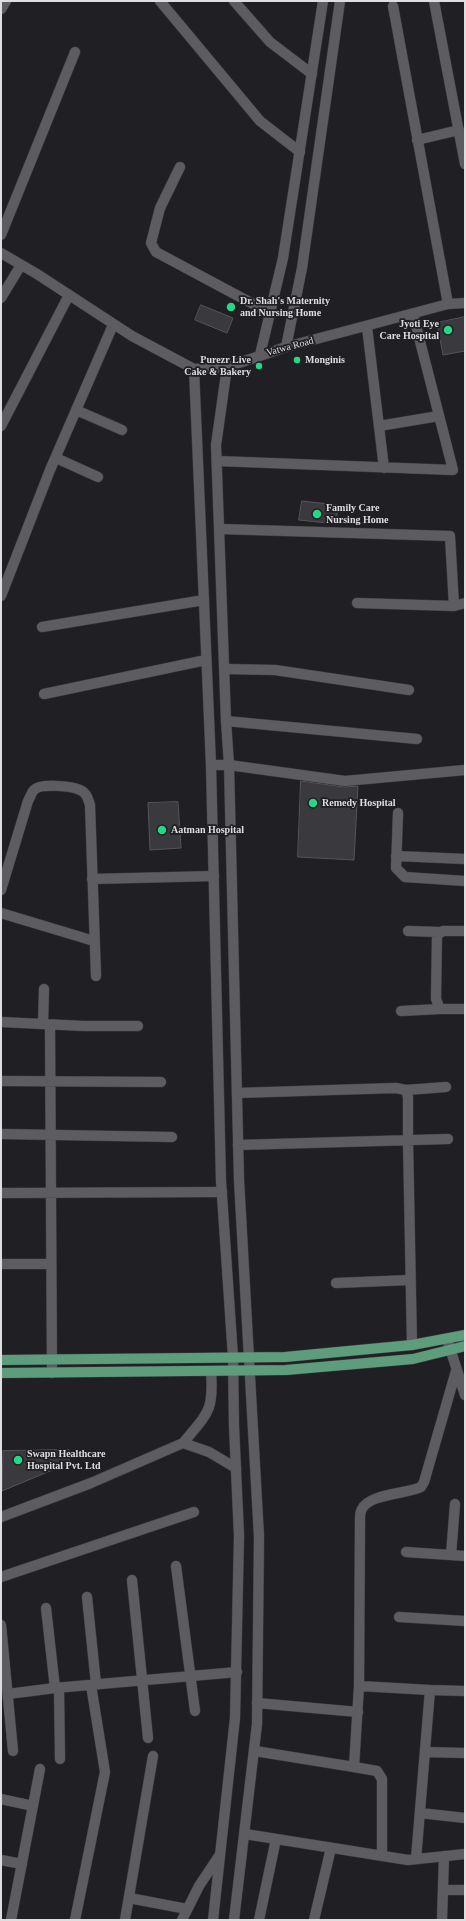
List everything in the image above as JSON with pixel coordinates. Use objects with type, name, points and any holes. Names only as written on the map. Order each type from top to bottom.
[{"type":"main road","points":[[1,1360],[285,1357],[412,1346],[465,1335]]},
{"type":"main road","points":[[1,1373],[286,1370],[413,1359],[465,1346]]},
{"type":"street","points":[[1,9],[6,1]]},
{"type":"street","points":[[160,1],[260,121],[300,152]]},
{"type":"street","points":[[234,1],[270,42],[312,74]]},
{"type":"street","points":[[260,355],[283,258],[323,1]]},
{"type":"street","points":[[286,347],[302,268],[340,1]]},
{"type":"street","points":[[434,1],[465,164]]},
{"type":"street","points":[[393,6],[448,304]]},
{"type":"street","points":[[1,235],[75,52]]},
{"type":"street","points":[[418,140],[458,130]]},
{"type":"street","points":[[180,167],[160,208],[151,243],[156,252],[270,312]]},
{"type":"street","points":[[1,253],[69,295],[113,325],[194,369],[211,765],[222,1192],[234,1371],[239,1536],[235,1718],[213,1920]]},
{"type":"street","points":[[1,298],[21,265]]},
{"type":"street","points":[[1,426],[69,295]]},
{"type":"street","name":"Vatwa Road","points":[[194,369],[228,367],[286,347],[367,327],[448,304],[465,303]]},
{"type":"street","points":[[217,461],[453,470],[413,314]]},
{"type":"street","points":[[1,596],[56,458],[113,325]]},
{"type":"street","points":[[367,327],[384,468]]},
{"type":"street","points":[[228,367],[216,445],[226,721],[229,765],[238,1145],[259,1537],[258,1703],[255,1752],[234,1920]]},
{"type":"street","points":[[76,410],[122,430]]},
{"type":"street","points":[[379,426],[439,416]]},
{"type":"street","points":[[56,458],[98,478]]},
{"type":"street","points":[[220,529],[450,536],[454,606]]},
{"type":"street","points":[[42,627],[204,600]]},
{"type":"street","points":[[357,603],[454,606],[465,603]]},
{"type":"street","points":[[44,694],[206,660]]},
{"type":"street","points":[[225,669],[275,670],[409,690]]},
{"type":"street","points":[[226,721],[417,739]]},
{"type":"street","points":[[211,765],[229,765],[345,781],[465,770]]},
{"type":"street","points":[[1,890],[28,801],[34,790],[41,785],[80,790],[87,795],[90,805],[96,976]]},
{"type":"street","points":[[398,813],[396,868],[405,877],[465,881]]},
{"type":"street","points":[[396,856],[465,859]]},
{"type":"street","points":[[92,879],[214,876]]},
{"type":"street","points":[[1,913],[94,941]]},
{"type":"street","points":[[408,931],[465,931]]},
{"type":"street","points":[[439,932],[437,935],[436,999],[440,1009]]},
{"type":"street","points":[[44,989],[50,1082],[52,1373]]},
{"type":"street","points":[[401,1011],[465,1009]]},
{"type":"street","points":[[1,1022],[138,1026]]},
{"type":"street","points":[[1,1081],[161,1082]]},
{"type":"street","points":[[237,1093],[396,1088],[406,1090],[446,1087]]},
{"type":"street","points":[[406,1090],[408,1097],[412,1346]]},
{"type":"street","points":[[1,1134],[172,1137]]},
{"type":"street","points":[[238,1145],[448,1139]]},
{"type":"street","points":[[1,1193],[222,1192]]},
{"type":"street","points":[[1,1264],[52,1264]]},
{"type":"street","points":[[336,1283],[410,1280]]},
{"type":"street","points":[[447,1339],[449,1350],[465,1396]]},
{"type":"street","points":[[1,1517],[91,1483],[183,1443],[201,1422],[211,1406],[213,1395],[211,1371]]},
{"type":"street","points":[[354,1767],[359,1686],[360,1519],[362,1510],[367,1503],[374,1500],[421,1487],[424,1482],[456,1371]]},
{"type":"street","points":[[183,1443],[210,1452],[236,1468]]},
{"type":"street","points":[[450,1555],[455,1504]]},
{"type":"street","points":[[1,1576],[194,1512]]},
{"type":"street","points":[[406,1552],[465,1556]]},
{"type":"street","points":[[176,1566],[195,1711]]},
{"type":"street","points":[[132,1580],[148,1738]]},
{"type":"street","points":[[75,1920],[105,1772],[94,1684],[87,1597]]},
{"type":"street","points":[[46,1608],[57,1687],[60,1759]]},
{"type":"street","points":[[399,1617],[465,1621]]},
{"type":"street","points":[[1,1625],[13,1751]]},
{"type":"street","points":[[8,1694],[57,1687],[237,1672]]},
{"type":"street","points":[[359,1686],[465,1691]]},
{"type":"street","points":[[416,1859],[430,1690]]},
{"type":"street","points":[[258,1703],[358,1712]]},
{"type":"street","points":[[255,1752],[377,1771],[382,1779],[382,1856]]},
{"type":"street","points":[[425,1752],[465,1754]]},
{"type":"street","points":[[125,1920],[153,1756]]},
{"type":"street","points":[[11,1920],[40,1768]]},
{"type":"street","points":[[1,1799],[33,1806]]},
{"type":"street","points":[[420,1814],[465,1818]]},
{"type":"street","points":[[245,1834],[408,1860],[465,1854]]},
{"type":"street","points":[[259,1920],[276,1839]]},
{"type":"street","points":[[314,1920],[331,1848]]},
{"type":"street","points":[[182,1920],[199,1886],[219,1856]]},
{"type":"street","points":[[442,1920],[444,1856]]},
{"type":"street","points":[[1,1860],[22,1864]]},
{"type":"street","points":[[443,1890],[465,1890]]},
{"type":"street","points":[[129,1898],[187,1909]]},
{"type":"building","points":[[201,305],[233,318],[227,333],[195,320]]},
{"type":"building","points":[[465,317],[465,351],[443,355],[437,323]]},
{"type":"building","points":[[302,501],[338,505],[336,524],[299,520]]},
{"type":"building","points":[[301,781],[344,787],[358,786],[354,860],[298,857]]},
{"type":"building","points":[[178,802],[181,848],[150,850],[148,803]]},
{"type":"building","points":[[69,1450],[69,1463],[2,1491],[3,1451]]},
{"type":"place","name":"Dr. Shah's Maternity and Nursing Home","points":[[231,307]]},
{"type":"place","name":"Jyoti Eye Care Hospital","points":[[448,330]]},
{"type":"place","name":"Monginis","points":[[297,360]]},
{"type":"place","name":"Purezr Live Cake & Bakery","points":[[259,366]]},
{"type":"place","name":"Family Care Nursing Home","points":[[317,514]]},
{"type":"place","name":"Remedy Hospital","points":[[313,803]]},
{"type":"place","name":"Aatman Hospital","points":[[162,830]]},
{"type":"place","name":"Swapn Healthcare Hospital Pvt. Ltd","points":[[18,1460]]}]
